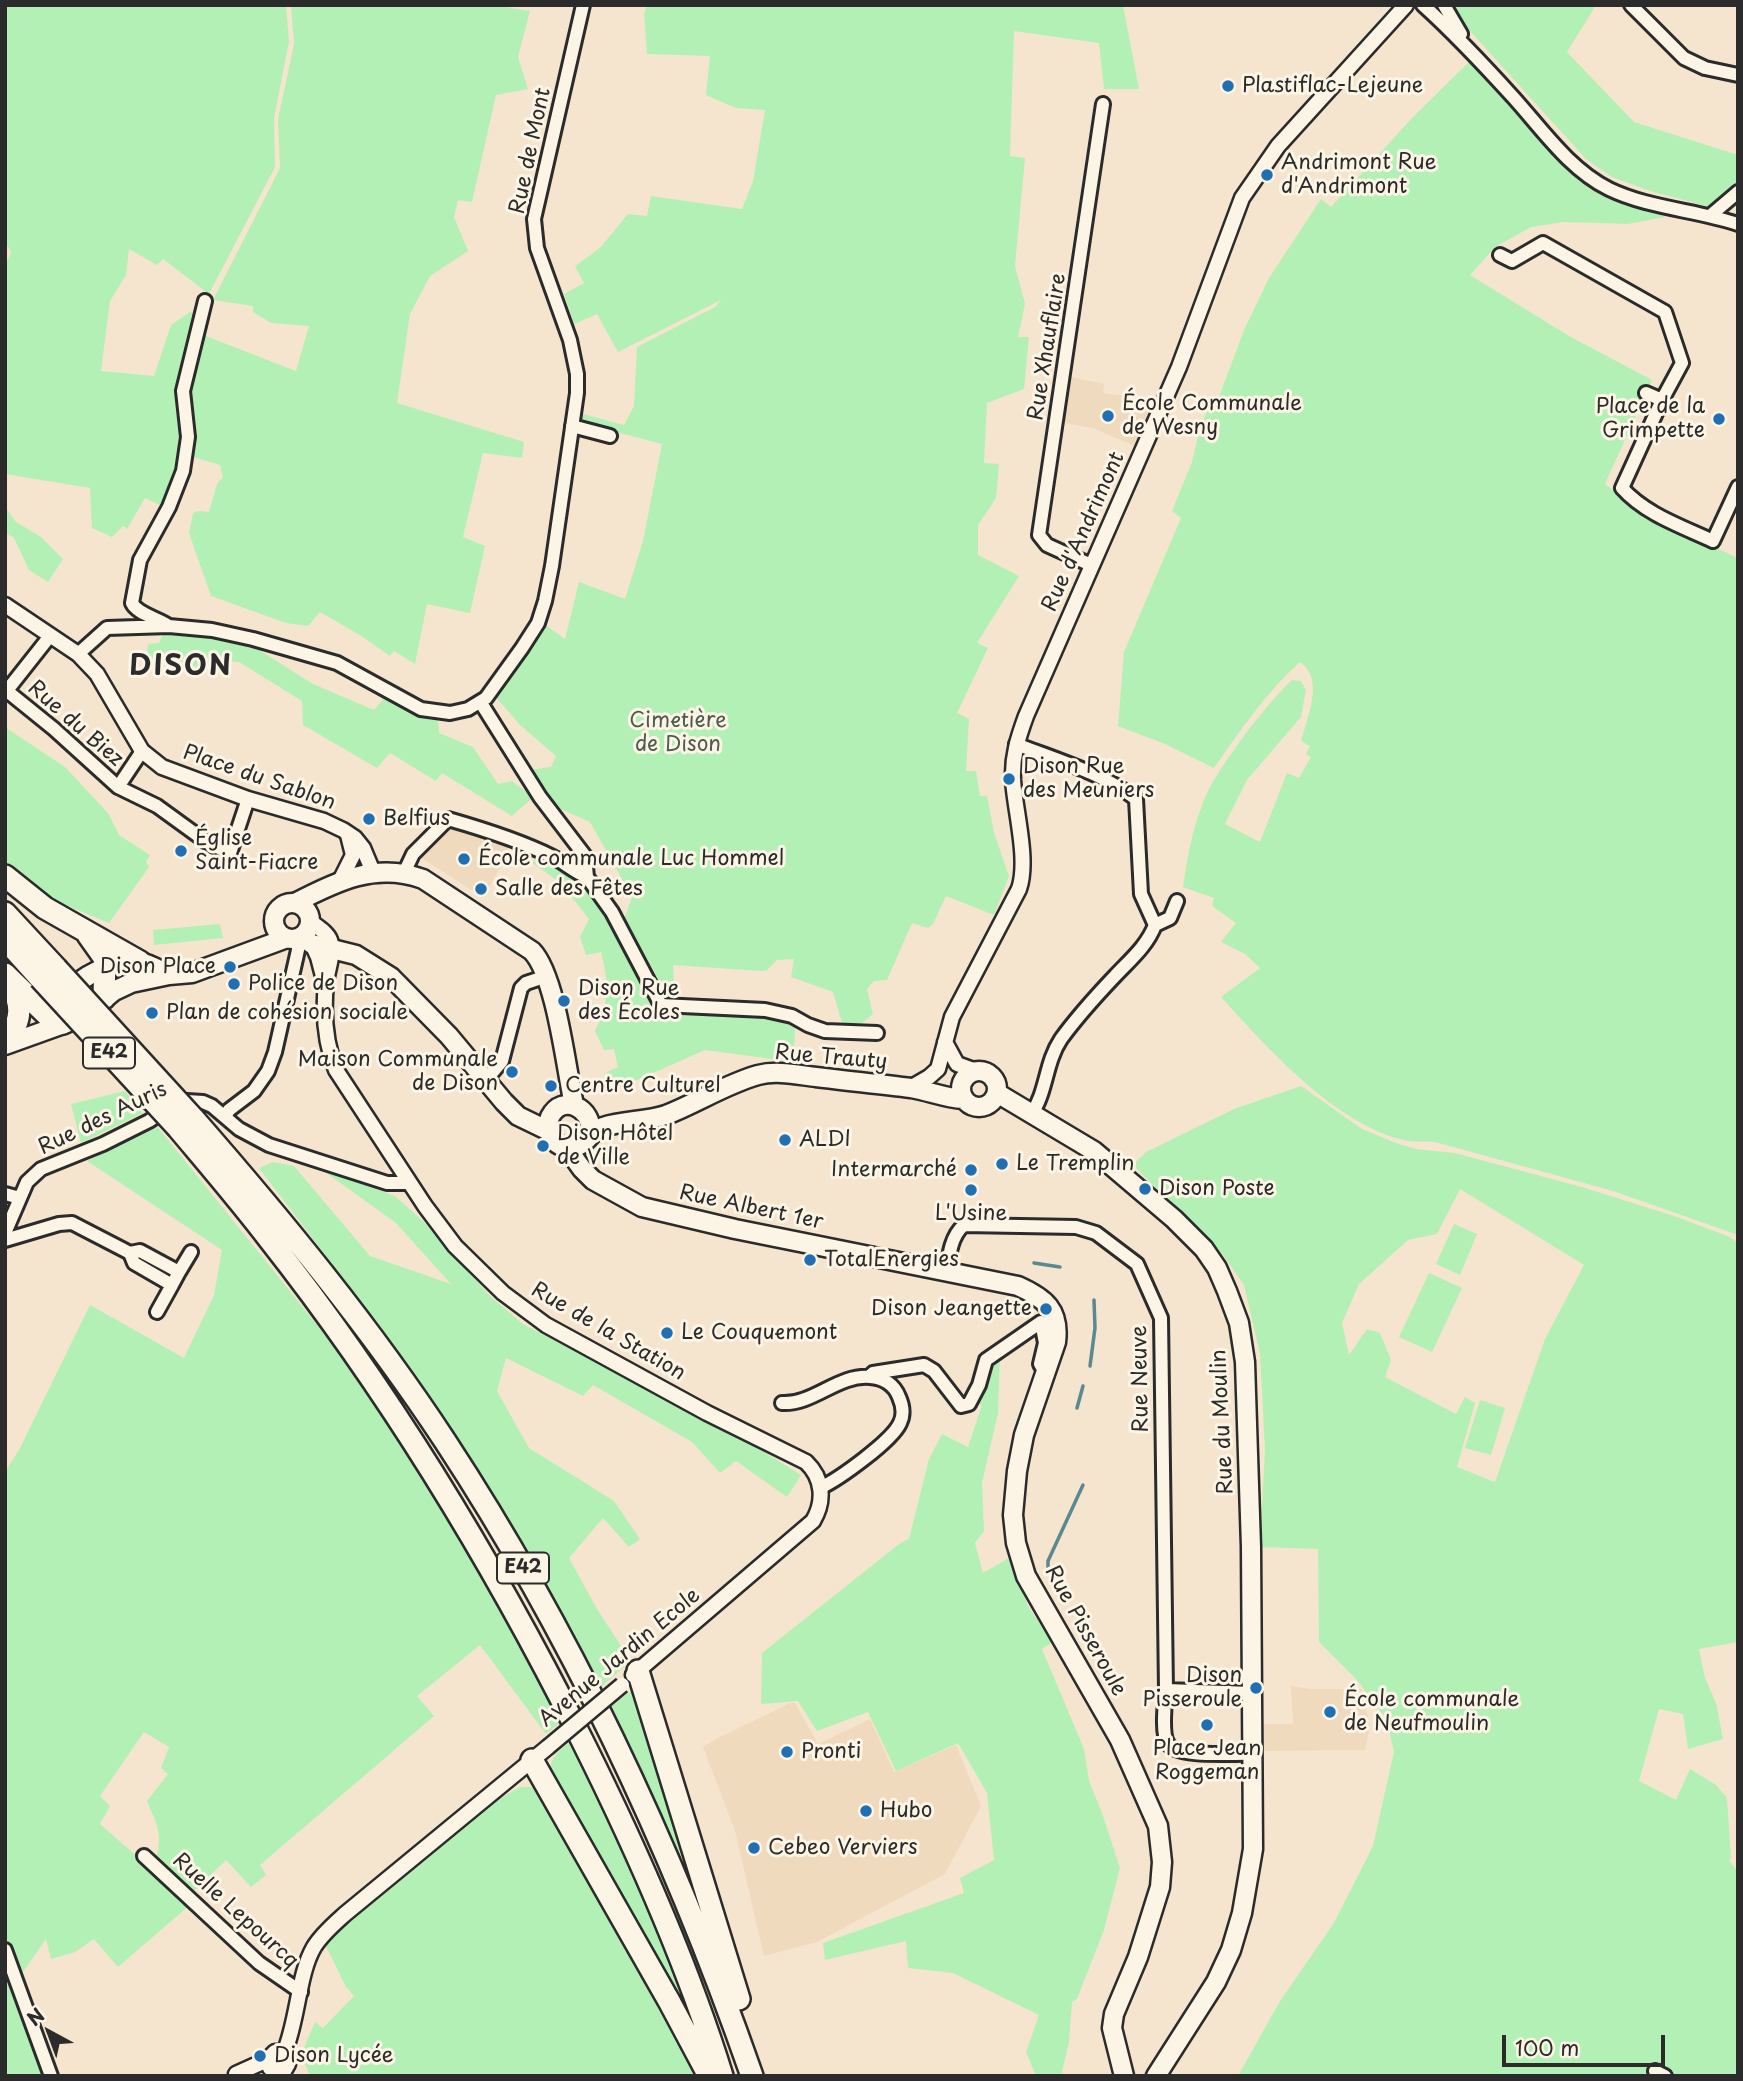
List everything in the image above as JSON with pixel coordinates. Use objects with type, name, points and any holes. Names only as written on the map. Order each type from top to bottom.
[{"type":"highway","points":[[5,876],[45,908],[104,939],[140,962]]},
{"type":"highway","name":"E42","points":[[5,913],[48,973],[186,1123],[288,1228],[367,1331],[444,1440],[503,1534],[558,1630],[634,1779],[713,1966],[754,2076]]},
{"type":"highway","points":[[82,929],[102,952],[106,967],[104,999]]},
{"type":"highway","name":"E42","points":[[5,939],[48,973]]},
{"type":"highway","points":[[6,975],[55,1019]]},
{"type":"highway","points":[[5,1043],[13,1032],[20,1010],[18,998],[6,975]]},
{"type":"highway","name":"E42","points":[[186,1123],[346,1343],[422,1456],[480,1548],[534,1643],[608,1791],[651,1887],[691,1986],[722,2076]]},
{"type":"highway","points":[[638,1671],[737,1991],[754,2076]]},
{"type":"highway","points":[[540,1754],[709,2076]]},
{"type":"main road","points":[[567,1148],[555,1142],[549,1131],[518,1116],[485,1081],[449,1036],[391,977],[356,955],[302,936],[281,936],[274,924],[279,908],[340,881],[373,872],[404,873],[424,879],[533,951],[541,961],[548,980],[584,1118]]},
{"type":"main road","points":[[295,903],[304,907],[302,936]]},
{"type":"main road","points":[[237,955],[264,936],[274,924]]},
{"type":"main road","points":[[5,1043],[55,1019],[83,1015],[131,983],[192,973],[237,955],[302,936]]},
{"type":"main road","points":[[55,1019],[69,990],[106,967],[140,962],[169,975]]},
{"type":"main road","points":[[986,1072],[994,1078],[998,1093],[991,1104],[979,1108],[967,1104],[967,1083],[986,1072]]},
{"type":"main road","name":"Rue Trauty","points":[[549,1131],[548,1124],[554,1111],[567,1105],[602,1127],[625,1121],[645,1121],[736,1083],[770,1073],[913,1089],[967,1083]]},
{"type":"main road","name":"Rue du Moulin","points":[[998,1093],[1035,1109],[1051,1124],[1094,1151],[1174,1219],[1204,1250],[1217,1268],[1227,1291],[1239,1323],[1246,1372],[1252,1693]]},
{"type":"main road","name":"Rue Trauty","points":[[567,1148],[583,1143],[584,1118]]},
{"type":"main road","name":"Rue Albert 1er","points":[[567,1148],[582,1170],[593,1180],[642,1207],[735,1229],[947,1271]]},
{"type":"main road","name":"Rue Pisseroule","points":[[947,1271],[1018,1286],[1040,1296],[1053,1313],[1058,1329],[1046,1375],[1024,1435],[1013,1515],[1016,1543],[1026,1576],[1120,1740],[1158,1826],[1162,1863],[1155,1908],[1114,2014],[1112,2028],[1124,2076]]},
{"type":"main road","points":[[1156,2076],[1216,1982],[1231,1950],[1242,1913],[1253,1849],[1252,1693]]},
{"type":"street","name":"Rue de Mont","points":[[481,703],[538,623],[554,553],[577,374],[570,340],[537,248],[534,219],[583,5]]},
{"type":"street","name":"Rue d'Andrimont","points":[[913,1089],[938,1069],[948,1027],[1022,882],[1013,778],[1013,754],[1016,744],[1091,565],[1179,367],[1242,198],[1279,146],[1406,5]]},
{"type":"street","points":[[1423,5],[1468,46],[1567,158],[1596,181],[1623,195],[1711,215],[1738,224]]},
{"type":"street","points":[[1444,5],[1468,46]]},
{"type":"street","points":[[1631,5],[1684,58],[1706,68],[1738,75]]},
{"type":"street","name":"Rue Xhauflaire","points":[[1091,565],[1047,545],[1039,535],[1104,104]]},
{"type":"street","points":[[1711,215],[1738,192]]},
{"type":"street","points":[[1500,255],[1511,261],[1543,243],[1665,312],[1682,363],[1622,488],[1627,494],[1656,515],[1713,541],[1738,487]]},
{"type":"street","points":[[169,626],[158,618],[136,610],[132,603],[140,560],[169,507],[183,471],[188,437],[183,391],[205,302]]},
{"type":"street","points":[[1646,393],[1662,400]]},
{"type":"street","points":[[572,426],[610,436]]},
{"type":"street","points":[[5,605],[78,654],[97,674],[142,751]]},
{"type":"street","points":[[78,654],[107,628],[169,626],[212,629],[314,655],[360,675],[421,709],[450,713],[481,703],[540,797],[585,856],[587,877],[612,912],[662,1005],[765,1010],[792,1016],[808,1026],[825,1031],[877,1033]]},
{"type":"street","points":[[6,692],[50,636]]},
{"type":"street","name":"Rue du Biez","points":[[6,692],[54,729],[118,787],[157,806],[208,843],[230,853],[248,799]]},
{"type":"street","points":[[1016,744],[1101,779],[1127,791],[1136,799],[1141,894],[1155,925]]},
{"type":"street","name":"Rue du Biez","points":[[118,787],[142,751]]},
{"type":"street","name":"Place du Sablon","points":[[142,751],[162,766],[248,799],[324,821],[347,834]]},
{"type":"street","points":[[404,873],[413,854],[448,819],[525,845],[556,858],[575,873],[587,877]]},
{"type":"street","points":[[347,834],[362,848],[373,872]]},
{"type":"street","points":[[340,881],[353,855],[347,834]]},
{"type":"street","points":[[1035,1109],[1060,1041],[1099,993],[1148,942],[1155,925],[1170,918],[1177,901]]},
{"type":"street","points":[[225,1117],[229,1110],[254,1091],[268,1071],[275,1052],[302,936]]},
{"type":"street","name":"Rue de la Station","points":[[302,936],[318,957],[326,985]]},
{"type":"street","name":"Rue de la Station","points":[[331,948],[326,985],[326,1040],[336,1070],[409,1183],[455,1246],[483,1276],[546,1325],[707,1413],[806,1462],[815,1471],[820,1488]]},
{"type":"street","points":[[485,1081],[502,1061],[521,988],[526,983],[548,980]]},
{"type":"street","points":[[945,1042],[967,1083]]},
{"type":"street","name":"Rue des Auris","points":[[5,1233],[27,1182],[41,1169],[103,1144],[149,1121],[173,1105],[187,1101],[203,1102],[212,1106],[239,1129],[269,1145],[387,1183],[409,1183]]},
{"type":"street","points":[[5,1194],[20,1199]]},
{"type":"street","points":[[5,1241],[59,1224],[72,1223],[130,1253],[140,1251],[179,1272]]},
{"type":"street","name":"Rue Neuve","points":[[947,1271],[953,1240],[964,1225],[1076,1227],[1096,1233],[1137,1264],[1161,1318],[1166,1690]]},
{"type":"street","points":[[157,1312],[191,1252]]},
{"type":"street","points":[[130,1253],[134,1263],[172,1285]]},
{"type":"street","points":[[869,1377],[873,1373],[924,1365],[934,1371],[961,1406],[969,1404],[979,1385],[986,1360],[1041,1322],[1045,1343],[1040,1364],[1046,1375]]},
{"type":"street","points":[[782,1404],[795,1404],[851,1379],[869,1377],[885,1381],[898,1394],[903,1414],[900,1425],[856,1465],[834,1482],[820,1488]]},
{"type":"street","name":"Avenue Jardin Ecole","points":[[277,2069],[288,2061],[284,2053],[291,2036],[310,1955],[324,1934],[806,1528],[820,1505],[820,1488]]},
{"type":"street","points":[[1252,1693],[1166,1690],[1165,1735],[1167,1744],[1180,1752],[1252,1754]]},
{"type":"street","name":"Ruelle Lepourcq","points":[[144,1856],[259,1963],[301,1992]]},
{"type":"street","points":[[5,1950],[51,2076]]},
{"type":"street","points":[[233,2075],[277,2069]]},
{"type":"shaded area","name":"École Communale de Wesny","points":[[1071,377],[1104,384],[1103,393],[1126,396],[1154,409],[1137,447],[1093,428],[1064,423]]},
{"type":"shaded area","name":"École communale Luc Hommel","points":[[447,822],[508,844],[507,857],[483,897],[418,856]]},
{"type":"shaded area","name":"École communale de Neufmoulin","points":[[1291,1686],[1311,1689],[1362,1689],[1370,1726],[1365,1750],[1262,1751],[1261,1724],[1293,1724]]},
{"type":"shaded area","points":[[790,1703],[795,1703],[818,1744],[870,1719],[894,1772],[956,1745],[981,1806],[945,1874],[817,1942],[764,1956],[735,1831],[703,1747]]},
{"type":"green space","points":[[5,5],[286,5],[289,42],[274,118],[275,167],[209,294],[163,259],[157,265],[129,249],[126,275],[110,301],[101,371],[154,376],[171,325],[190,312],[196,313],[177,469],[162,506],[145,498],[127,529],[123,526],[112,537],[92,528],[90,488],[5,474],[5,261],[11,252],[5,241]]},
{"type":"green space","points":[[291,5],[494,5],[530,11],[518,57],[528,89],[496,95],[472,202],[458,200],[454,217],[468,251],[430,276],[410,314],[397,403],[524,442],[522,458],[483,453],[463,537],[485,546],[470,613],[427,604],[415,664],[394,651],[390,656],[320,612],[308,626],[286,623],[211,596],[189,533],[193,513],[209,512],[217,484],[223,477],[220,465],[190,456],[188,388],[198,333],[296,371],[309,326],[271,323],[253,312],[253,306],[213,300],[280,168],[278,119],[294,44]]},
{"type":"green space","name":"Cimetière de Dison","points":[[647,5],[1123,5],[1139,89],[1104,89],[1099,43],[1014,31],[1010,156],[1025,158],[1015,266],[1025,304],[1018,337],[1029,337],[1024,389],[987,403],[984,463],[999,464],[996,498],[978,525],[978,555],[1019,576],[977,643],[988,648],[957,713],[969,719],[966,771],[976,771],[980,796],[987,796],[994,833],[1009,876],[994,915],[946,896],[933,924],[928,928],[912,923],[887,980],[874,981],[867,989],[873,1014],[862,1023],[843,1026],[833,992],[791,977],[794,959],[777,960],[767,970],[762,971],[673,965],[675,1003],[668,1004],[653,969],[624,920],[632,897],[590,822],[556,807],[529,770],[551,767],[556,756],[520,725],[496,697],[544,624],[565,639],[579,582],[625,599],[643,541],[662,444],[582,423],[583,414],[624,425],[634,406],[637,347],[715,307],[721,300],[618,352],[597,314],[574,324],[564,294],[584,283],[575,266],[600,248],[628,214],[647,216],[651,196],[742,209],[753,181],[765,110],[736,108],[706,95],[710,56],[647,54],[644,14]]},
{"type":"green space","points":[[1452,5],[1596,5],[1567,52],[1634,122],[1738,155],[1738,183],[1710,207],[1650,191],[1612,177],[1586,159],[1460,20]]},
{"type":"green space","points":[[1470,61],[1581,178],[1606,196],[1666,217],[1628,224],[1564,222],[1531,227],[1495,247],[1470,275],[1569,336],[1652,380],[1605,484],[1645,515],[1738,558],[1738,1235],[1613,1191],[1435,1142],[1408,1141],[1382,1133],[1356,1120],[1305,1083],[1221,997],[1260,968],[1245,954],[1221,942],[1236,923],[1212,906],[1214,898],[1183,887],[1190,845],[1203,803],[1218,773],[1256,720],[1292,680],[1301,681],[1306,690],[1301,717],[1247,780],[1225,824],[1260,842],[1287,773],[1299,778],[1311,757],[1306,754],[1310,746],[1301,741],[1313,688],[1312,678],[1300,662],[1265,699],[1214,768],[1165,744],[1118,726],[1124,652],[1181,518],[1172,511],[1192,462],[1199,432],[1213,396],[1219,397],[1244,330],[1269,278],[1321,199],[1331,207],[1412,118]]},
{"type":"green space","points":[[5,507],[16,522],[41,537],[63,559],[48,582],[29,570],[14,538],[5,532]]},
{"type":"green space","points":[[163,634],[224,639],[256,648],[313,684],[374,710],[384,698],[438,721],[439,733],[473,747],[498,784],[512,781],[533,797],[512,816],[442,773],[436,781],[390,753],[377,768],[303,725],[302,701],[239,662],[223,661],[218,673],[161,656],[146,662],[148,644],[159,643]]},
{"type":"green space","points":[[5,727],[65,767],[108,813],[119,835],[150,855],[146,862],[149,867],[109,923],[46,897],[5,865]]},
{"type":"green space","points":[[538,853],[562,866],[591,897],[627,953],[657,1011],[735,1010],[795,1019],[794,1058],[787,1061],[705,1050],[619,1088],[613,1094],[607,1072],[618,1067],[614,1049],[604,1050],[595,1031],[607,992],[601,952],[586,955],[580,937],[589,919],[560,882],[532,863]]},
{"type":"green space","points":[[220,924],[223,938],[154,945],[153,930]]},
{"type":"green space","points":[[1301,1086],[1362,1129],[1396,1143],[1416,1149],[1455,1153],[1582,1187],[1677,1217],[1730,1237],[1738,1243],[1738,1642],[1699,1649],[1705,1678],[1716,1703],[1723,1739],[1688,1749],[1683,1714],[1659,1709],[1639,1781],[1676,1800],[1690,1769],[1716,1785],[1727,1798],[1729,1860],[1738,1872],[1738,2076],[1238,2076],[1280,2001],[1334,1923],[1373,1846],[1394,1752],[1387,1720],[1357,1680],[1319,1642],[1318,1549],[1260,1547],[1265,1449],[1260,1354],[1244,1285],[1223,1255],[1133,1165],[1146,1152],[1234,1109]],"holes":[[[1460,1189],[1584,1265],[1545,1339],[1495,1482],[1457,1467],[1475,1403],[1465,1397],[1456,1414],[1385,1377],[1391,1360],[1380,1333],[1367,1329],[1349,1355],[1342,1323],[1359,1284],[1408,1240],[1437,1234]]]},
{"type":"green space","points":[[125,1091],[143,1113],[81,1143],[71,1104]]},
{"type":"green space","points":[[156,1125],[335,1347],[446,1510],[562,1721],[546,1734],[480,1645],[417,1696],[434,1716],[260,1865],[266,1875],[251,1887],[226,1860],[191,1894],[156,1859],[159,1836],[147,1801],[168,1774],[161,1768],[169,1747],[144,1732],[100,1796],[110,1806],[100,1824],[191,1904],[118,1967],[94,1939],[75,1952],[51,1959],[46,1939],[23,1972],[5,1935],[5,1472],[19,1450],[90,1305],[184,1358],[214,1295],[222,1250],[87,1161]]},
{"type":"green space","points":[[273,1162],[294,1166],[370,1256],[451,1284],[396,1223],[321,1169],[395,1196],[423,1221],[491,1297],[523,1324],[745,1440],[801,1475],[787,1497],[736,1461],[720,1473],[692,1442],[593,1385],[583,1396],[506,1358],[497,1391],[529,1448],[614,1501],[640,1539],[629,1547],[603,1518],[569,1558],[597,1609],[631,1661],[602,1686],[523,1542],[387,1336],[259,1168]]},
{"type":"green space","points":[[1454,1224],[1477,1234],[1460,1275],[1436,1264]]},
{"type":"green space","points":[[1429,1273],[1462,1288],[1432,1352],[1399,1337]]},
{"type":"green space","points":[[1000,1354],[998,1413],[982,1483],[984,1531],[975,1543],[983,1573],[1009,1558],[1029,1608],[1053,1642],[1042,1649],[1084,1749],[1089,1781],[1120,1868],[1104,1930],[1077,1999],[1072,2002],[1069,2042],[1061,2076],[1036,2076],[1026,2052],[1039,2015],[953,1973],[908,1968],[906,1941],[825,1960],[823,1943],[964,1893],[960,1878],[994,1860],[987,1793],[958,1743],[896,1771],[868,1712],[817,1731],[798,1701],[761,1704],[762,1653],[899,1544],[909,1539],[929,1459],[942,1434],[968,1447],[982,1405],[976,1403],[990,1367]]},
{"type":"green space","points":[[1480,1400],[1505,1408],[1491,1455],[1465,1448]]},
{"type":"green space","points":[[633,1689],[701,1903],[611,1707]]},
{"type":"green space","points":[[571,1741],[639,1890],[700,2041],[550,1772],[554,1758]]},
{"type":"green space","points":[[520,1787],[531,1787],[544,1793],[701,2076],[310,2076],[301,2055],[315,2022],[323,2028],[354,1996],[346,1987],[325,1944],[421,1860],[499,1799]]},
{"type":"green space","points":[[5,1963],[44,2076],[5,2076]]},
{"type":"waterway","points":[[1034,1263],[1060,1267]]},
{"type":"waterway","points":[[1090,1366],[1095,1328],[1094,1300]]},
{"type":"waterway","points":[[1077,1408],[1083,1386]]},
{"type":"waterway","points":[[1055,1582],[1048,1568],[1048,1561],[1083,1485]]},
{"type":"place","name":"Plastiflac-Lejeune","points":[[1228,86]]},
{"type":"place","name":"Andrimont Rue d'Andrimont","points":[[1267,175]]},
{"type":"place","name":"École Communale de Wesny","points":[[1108,416]]},
{"type":"place","name":"Place de la Grimpette","points":[[1719,419]]},
{"type":"place","name":"Dison Rue des Meuniers","points":[[1009,779]]},
{"type":"place","name":"Belfius","points":[[369,819]]},
{"type":"place","name":"Église Saint-Fiacre","points":[[181,851]]},
{"type":"place","name":"École communale Luc Hommel","points":[[464,859]]},
{"type":"place","name":"Salle des Fêtes","points":[[481,889]]},
{"type":"place","name":"Dison Place","points":[[230,967]]},
{"type":"place","name":"Police de Dison","points":[[234,984]]},
{"type":"place","name":"Dison Rue des Écoles","points":[[564,1001]]},
{"type":"place","name":"Plan de cohésion sociale","points":[[152,1013]]},
{"type":"place","name":"Maison Communale de Dison","points":[[512,1072]]},
{"type":"place","name":"Centre Culturel","points":[[551,1086]]},
{"type":"place","name":"ALDI","points":[[785,1140]]},
{"type":"place","name":"Dison Hôtel de Ville","points":[[543,1146]]},
{"type":"place","name":"Le Tremplin","points":[[1002,1164]]},
{"type":"place","name":"Intermarché","points":[[971,1170]]},
{"type":"place","name":"Dison Poste","points":[[1145,1189]]},
{"type":"place","name":"L'Usine","points":[[971,1190]]},
{"type":"place","name":"TotalEnergies","points":[[810,1260]]},
{"type":"place","name":"Dison Jeangette","points":[[1046,1309]]},
{"type":"place","name":"Le Couquemont","points":[[667,1333]]},
{"type":"place","name":"Dison Pisseroule","points":[[1256,1688]]},
{"type":"place","name":"École communale de Neufmoulin","points":[[1330,1712]]},
{"type":"place","name":"Place Jean Roggeman","points":[[1207,1725]]},
{"type":"place","name":"Pronti","points":[[787,1752]]},
{"type":"place","name":"Hubo","points":[[866,1811]]},
{"type":"place","name":"Cebeo Verviers","points":[[754,1848]]},
{"type":"place","name":"Dison Lycée","points":[[260,2056]]},
{"type":"district","name":"DISON","points":[[181,667]]}]
